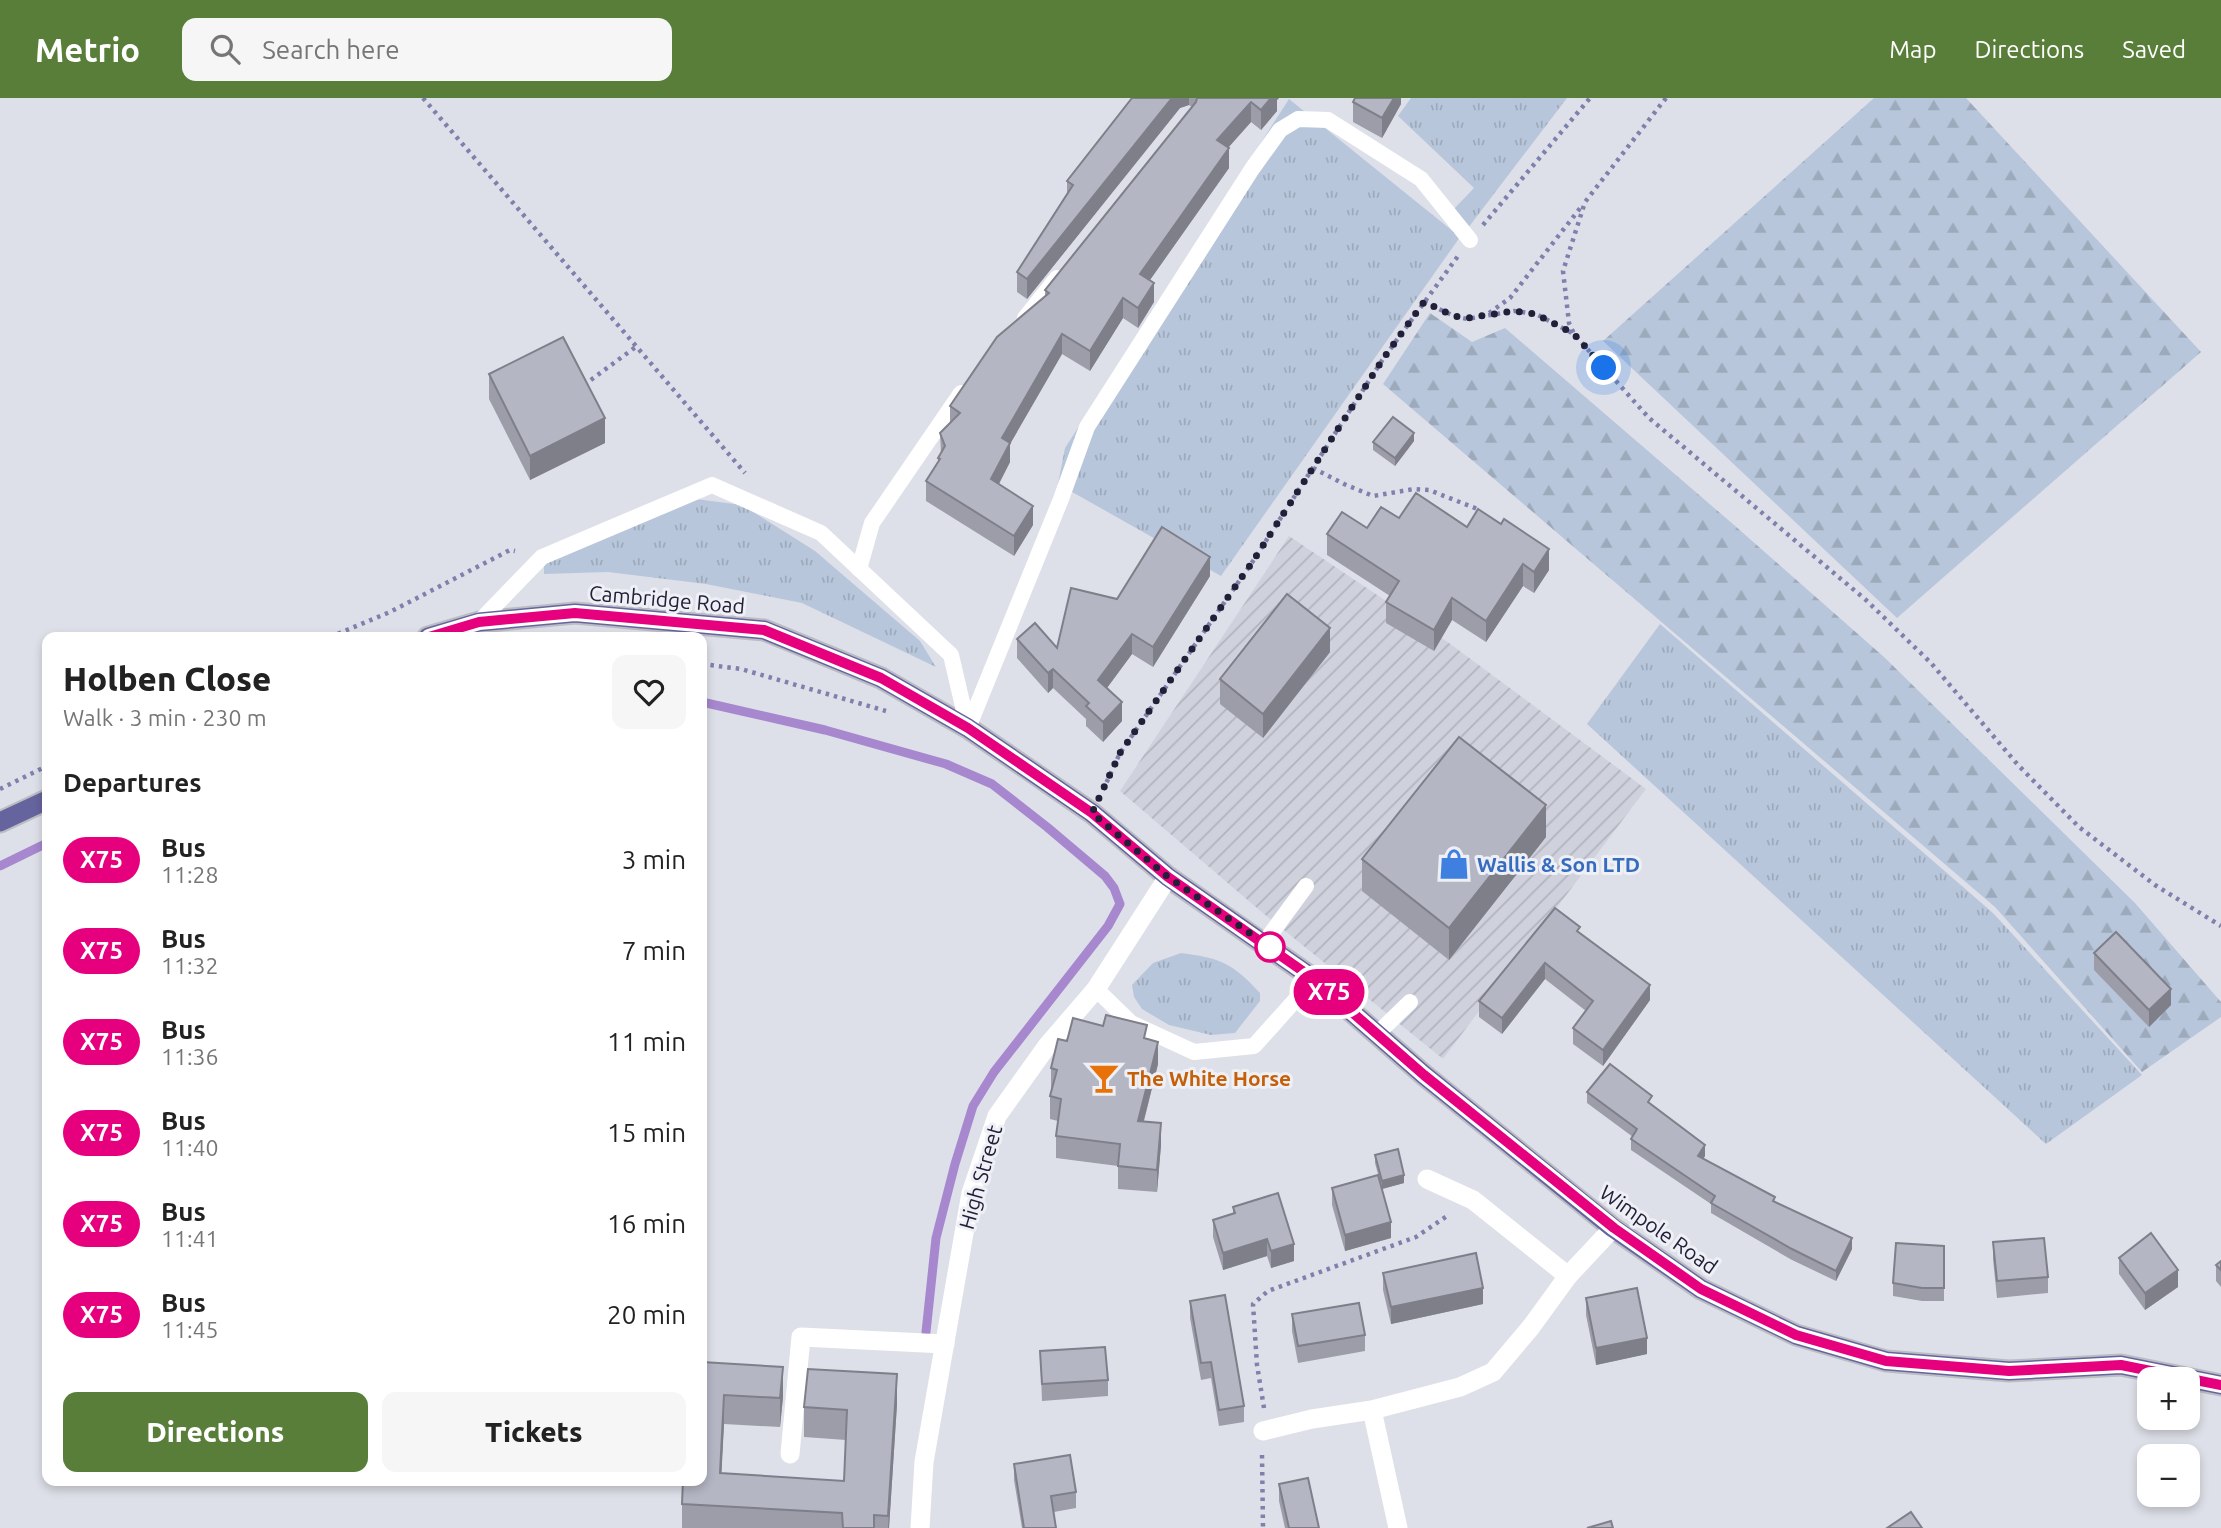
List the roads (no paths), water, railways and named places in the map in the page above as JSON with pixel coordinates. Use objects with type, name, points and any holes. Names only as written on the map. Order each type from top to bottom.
[{"type":"main road","name":"Cambridge Road","points":[[445,632],[479,622],[575,613],[764,630],[881,678],[968,728],[1092,813],[1168,877]]},
{"type":"main road","points":[[0,822],[42,802]]},
{"type":"main road","name":"Wimpole Road","points":[[1168,877],[1314,979],[1424,1075],[1614,1228],[1701,1289],[1796,1335],[1886,1361],[2009,1371],[2121,1365],[2221,1385]]},
{"type":"street","name":"High Street","points":[[920,1528],[924,1462],[971,1193],[997,1116],[1047,1046],[1096,989],[1168,877]]},
{"type":"street","points":[[1427,1179],[1473,1200],[1569,1276]]},
{"type":"street","points":[[1263,1431],[1312,1419],[1372,1410],[1460,1387],[1493,1372],[1569,1276],[1614,1228]]},
{"type":"street","points":[[790,1454],[801,1336],[945,1344]]},
{"type":"street","points":[[1372,1410],[1398,1528]]},
{"type":"lane","points":[[968,728],[1061,499],[1087,427],[1252,169],[1280,130],[1297,119],[1328,120],[1421,179],[1470,240]]},
{"type":"lane","points":[[1017,325],[1069,264]]},
{"type":"lane","points":[[859,569],[872,523],[967,383]]},
{"type":"lane","points":[[479,622],[542,557],[712,485],[821,533],[951,655],[968,728]]},
{"type":"lane","points":[[1264,943],[1306,886]]},
{"type":"lane","points":[[1096,989],[1131,1023],[1194,1052],[1254,1046],[1314,979]]},
{"type":"lane","points":[[1378,1034],[1410,1002]]},
{"type":"waterway","points":[[707,703],[825,730],[946,764],[992,784],[1105,876],[1114,888],[1120,904],[1108,926],[994,1072],[973,1106],[936,1238],[926,1332]]},
{"type":"waterway","points":[[0,866],[42,845]]},
{"type":"place","name":"Wallis & Son LTD","points":[[1454,864]]},
{"type":"place","name":"The White Horse","points":[[1104,1078]]}]
